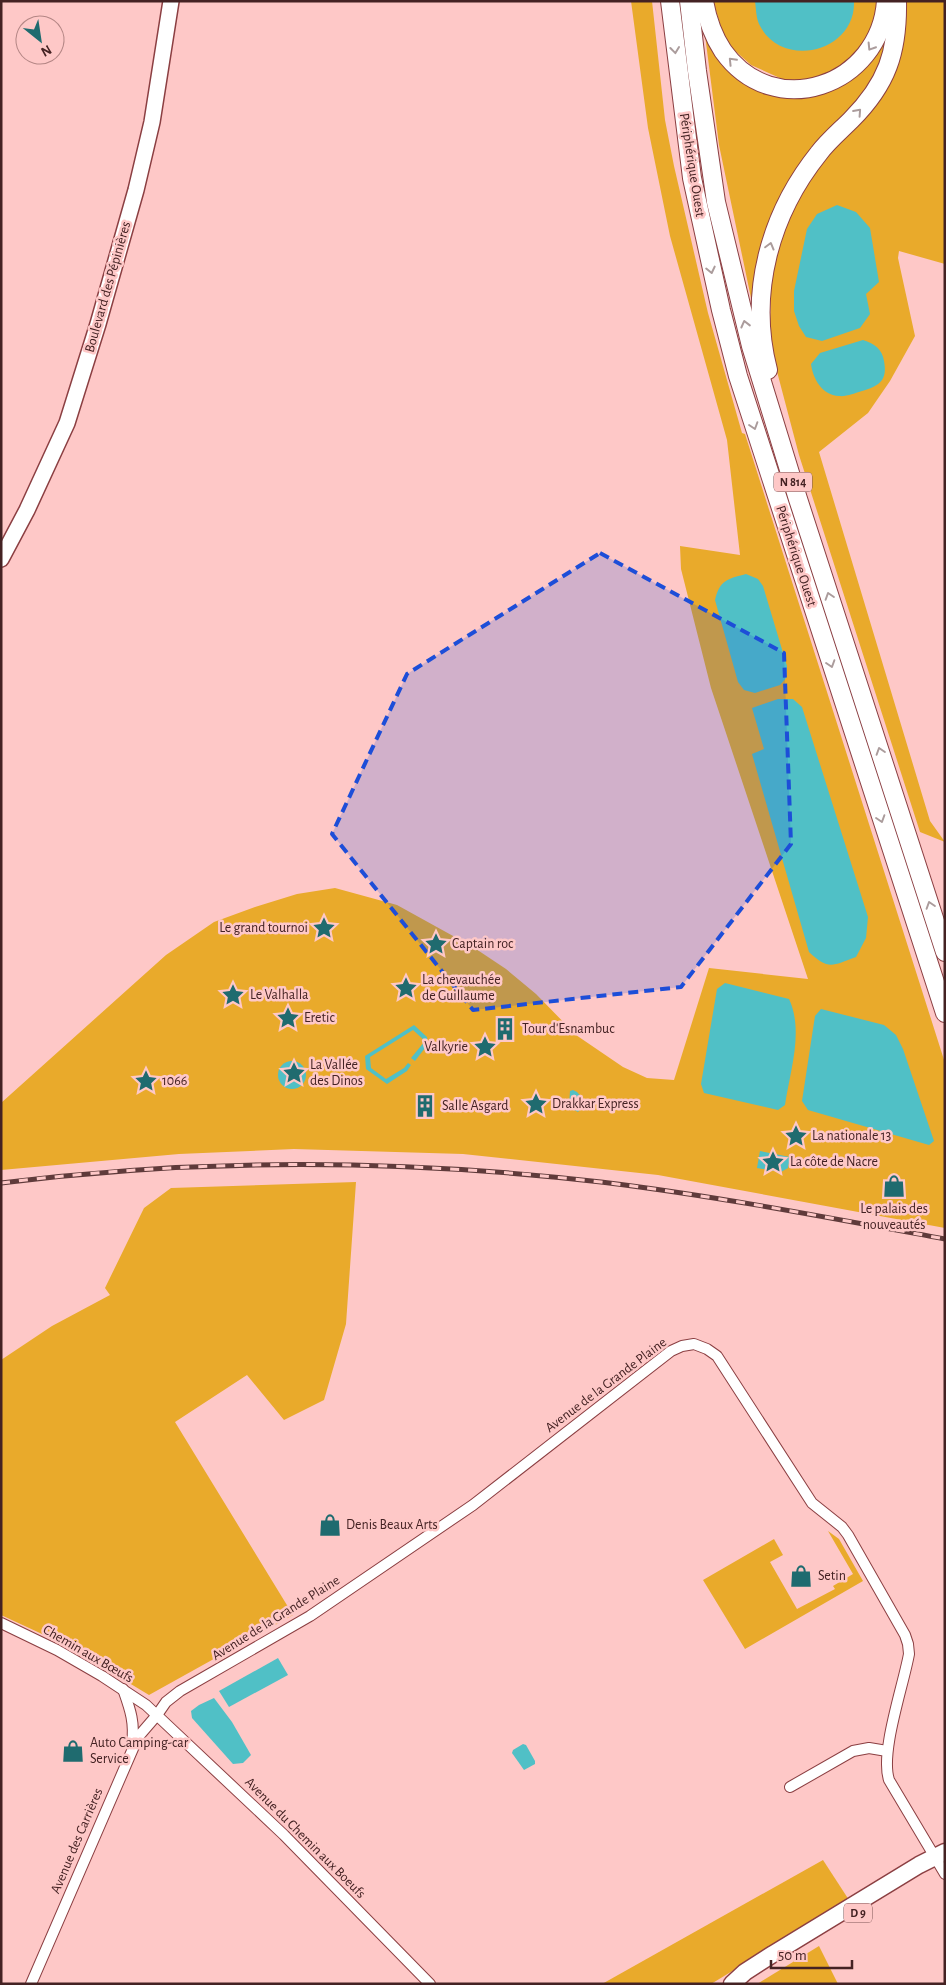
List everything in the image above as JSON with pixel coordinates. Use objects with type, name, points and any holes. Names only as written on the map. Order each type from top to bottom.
[{"type":"highway","name":"Périphérique Ouest","points":[[670,1],[685,134],[692,178],[721,310],[738,376],[945,1013]]},
{"type":"highway","name":"Périphérique Ouest","points":[[689,1],[716,202],[751,346],[798,499],[945,952]]},
{"type":"highway","points":[[704,1],[715,38],[732,62],[745,74],[761,82],[778,88],[795,90],[810,88],[837,79],[860,63],[869,52],[879,33],[886,1]]},
{"type":"highway","points":[[798,499],[782,420],[764,348],[761,297],[765,263],[785,204],[803,172],[825,145],[865,105],[882,81],[890,63],[896,39],[897,1]]},
{"type":"main road","name":"Boulevard des Pépinières","points":[[1,559],[27,510],[67,423],[98,324],[136,190],[152,122],[170,1]]},
{"type":"main road","name":"D 9","points":[[732,1984],[745,1972],[773,1954],[919,1865],[942,1862]]},
{"type":"main road","name":"D 9","points":[[736,1984],[796,1952],[942,1862]]},
{"type":"street","name":"Avenue de la Grande Plaine","points":[[157,1715],[171,1697],[310,1616],[473,1505],[671,1352],[682,1346],[694,1344],[708,1349],[717,1356],[812,1503],[842,1526],[905,1635],[909,1654],[887,1751],[887,1772],[889,1780],[942,1862]]},
{"type":"street","name":"Chemin aux Bœufs","points":[[1,1623],[56,1650],[123,1689],[157,1715]]},
{"type":"street","points":[[123,1689],[134,1728],[132,1750]]},
{"type":"street","name":"Avenue des Carrières","points":[[31,1984],[138,1737],[157,1715]]},
{"type":"street","name":"Avenue du Chemin aux Boeufs","points":[[157,1715],[284,1835],[427,1983]]},
{"type":"street","points":[[790,1787],[853,1751],[869,1748],[887,1751]]},
{"type":"highlighted area","points":[[600,553],[784,653],[791,844],[681,987],[473,1010],[332,834],[407,674]]},
{"type":"shaded area","points":[[631,1],[652,1],[665,120],[708,313],[742,433],[745,434],[945,1063],[945,1228],[658,1175],[463,1154],[294,1149],[179,1154],[1,1170],[1,1103],[166,955],[214,922],[297,894],[335,888],[397,905],[473,947],[506,969],[536,994],[576,1035],[623,1067],[647,1078],[674,1080],[709,968],[808,979],[711,688],[681,569],[680,546],[740,555],[727,440],[670,236],[648,128]]},
{"type":"shaded area","points":[[713,1],[877,1],[873,24],[864,46],[831,74],[791,83],[751,65],[733,49],[723,34]]},
{"type":"shaded area","points":[[903,1],[945,1],[945,264],[899,251],[898,258],[915,336],[890,381],[868,413],[819,452],[930,821],[945,842],[920,832],[799,455],[775,364],[770,326],[771,298],[766,292],[770,259],[798,189],[887,87],[899,59],[904,27]]},
{"type":"shaded area","points":[[893,3],[879,80],[799,172],[756,298],[751,298],[719,145],[704,27],[741,76],[837,85]]},
{"type":"shaded area","points":[[356,1182],[346,1324],[324,1400],[284,1420],[247,1375],[175,1422],[293,1615],[149,1695],[68,1646],[1,1615],[1,1360],[52,1326],[110,1295],[105,1288],[144,1208],[171,1188]]},
{"type":"shaded area","points":[[828,1531],[839,1539],[863,1581],[745,1649],[703,1580],[774,1539],[783,1555],[770,1562],[797,1609],[835,1589],[833,1586],[853,1574]]},
{"type":"shaded area","points":[[823,1860],[849,1900],[711,1984],[602,1984]]},
{"type":"shaded area","points":[[819,1946],[838,1984],[757,1984]]},
{"type":"water","points":[[755,1],[854,1],[851,19],[843,33],[831,43],[815,49],[799,51],[783,47],[769,38],[759,24]]},
{"type":"water","points":[[837,205],[856,212],[870,228],[879,282],[866,294],[870,314],[860,328],[822,341],[806,337],[799,326],[794,311],[794,291],[807,229],[817,214]]},
{"type":"water","points":[[863,340],[874,345],[882,353],[885,368],[882,380],[870,388],[850,395],[839,396],[828,393],[816,380],[811,364],[820,353]]},
{"type":"water","points":[[746,574],[758,579],[763,586],[787,666],[786,678],[780,685],[755,693],[744,690],[738,682],[715,600],[719,588],[725,581]]},
{"type":"water","points":[[778,699],[793,699],[802,707],[868,917],[866,938],[856,957],[836,964],[831,965],[821,962],[809,952],[752,754],[764,749],[752,708]]},
{"type":"water","points":[[725,983],[789,999],[793,1011],[796,1038],[785,1105],[778,1110],[704,1093],[701,1084],[717,989]]},
{"type":"water","points":[[821,1009],[884,1025],[896,1035],[903,1049],[934,1141],[929,1145],[808,1110],[802,1101],[815,1016]]},
{"type":"water","points":[[414,1025],[427,1037],[428,1044],[415,1061],[411,1058],[425,1041],[413,1030],[370,1057],[371,1068],[386,1079],[404,1068],[408,1063],[411,1065],[407,1071],[387,1084],[366,1069],[365,1056]]},
{"type":"water","points":[[292,1061],[302,1065],[306,1075],[302,1085],[292,1089],[282,1085],[278,1075],[282,1065]]},
{"type":"water","points":[[573,1090],[586,1102],[578,1112],[569,1107],[570,1091]]},
{"type":"water","name":"La côte de Nacre","points":[[760,1151],[790,1157],[788,1168],[781,1172],[757,1168]]},
{"type":"water","points":[[278,1658],[288,1675],[229,1707],[219,1691]]},
{"type":"water","points":[[214,1698],[232,1722],[251,1755],[243,1763],[233,1764],[192,1718],[191,1711]]},
{"type":"water","points":[[523,1744],[526,1745],[535,1761],[535,1764],[524,1770],[512,1753],[513,1750]]},
{"type":"railway","points":[[1,1183],[151,1169],[226,1166],[301,1165],[451,1169],[526,1174],[687,1194],[945,1239]]},
{"type":"place","name":"Le grand tournoi","points":[[324,928]]},
{"type":"place","name":"Captain roc","points":[[436,944]]},
{"type":"place","name":"La chevauchée de Guillaume","points":[[406,988]]},
{"type":"place","name":"Le Valhalla","points":[[233,995]]},
{"type":"place","name":"Eretic","points":[[288,1018]]},
{"type":"place","name":"Tour d'Esnambuc","points":[[505,1029]]},
{"type":"place","name":"Valkyrie","points":[[485,1047]]},
{"type":"place","name":"La Vallée des Dinos","points":[[294,1073]]},
{"type":"place","name":"1066","points":[[146,1081]]},
{"type":"place","name":"Drakkar Express","points":[[536,1104]]},
{"type":"place","name":"Salle Asgard","points":[[425,1106]]},
{"type":"place","name":"La nationale 13","points":[[796,1136]]},
{"type":"place","name":"La côte de Nacre","points":[[773,1162]]},
{"type":"place","name":"Le palais des nouveautés","points":[[894,1186]]},
{"type":"place","name":"Denis Beaux Arts","points":[[330,1525]]},
{"type":"place","name":"Setin","points":[[801,1576]]},
{"type":"place","name":"Auto Camping-car Service","points":[[73,1751]]}]
